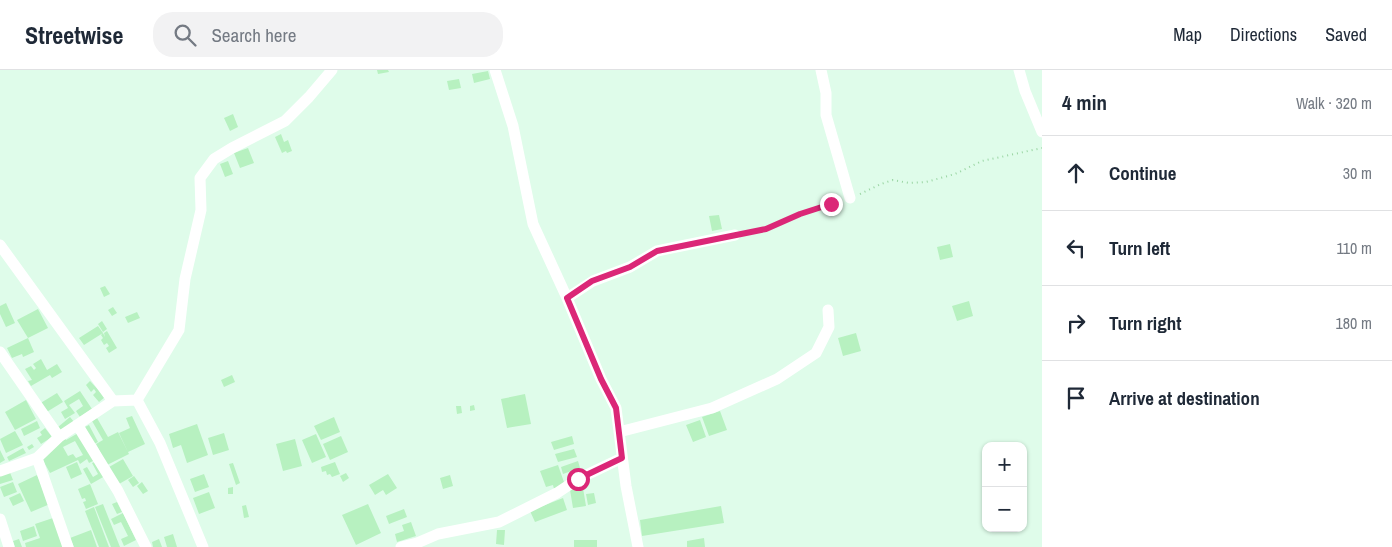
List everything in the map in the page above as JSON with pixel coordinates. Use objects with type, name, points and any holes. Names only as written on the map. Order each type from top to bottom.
[{"type":"street","points":[[137,400],[179,330],[186,279],[201,210],[200,178],[214,159],[285,122],[332,70]]},
{"type":"street","points":[[495,70],[513,126],[533,224],[601,379],[616,408],[626,486],[638,547]]},
{"type":"street","points":[[821,70],[826,93],[826,115],[850,198]]},
{"type":"street","points":[[1019,70],[1025,91],[1042,132]]},
{"type":"street","points":[[567,298],[592,281],[630,267],[657,251],[735,235]]},
{"type":"street","points":[[0,245],[114,401]]},
{"type":"street","points":[[619,432],[712,408],[777,379],[816,352],[829,327],[828,310]]},
{"type":"street","points":[[0,352],[59,437]]},
{"type":"street","points":[[0,471],[37,458],[59,437],[114,401],[137,400]]},
{"type":"street","points":[[137,400],[160,443],[203,547]]},
{"type":"street","points":[[78,426],[118,491],[143,546]]},
{"type":"street","points":[[37,458],[68,547]]},
{"type":"street","points":[[401,547],[417,543],[438,534],[499,522],[557,493],[578,479],[622,458]]},
{"type":"street","points":[[0,519],[9,547]]},
{"type":"path","points":[[735,235],[766,229],[800,214],[850,198],[893,180],[909,183],[926,182],[955,174],[982,161],[1042,148]]},
{"type":"building","points":[[377,70],[388,70],[389,72],[378,74]]},
{"type":"building","points":[[488,71],[490,79],[474,83],[472,74]]},
{"type":"building","points":[[459,79],[461,88],[449,90],[447,81]]},
{"type":"building","points":[[233,114],[238,127],[230,131],[224,118]]},
{"type":"building","points":[[281,134],[284,142],[288,140],[292,151],[282,153],[275,137]]},
{"type":"building","points":[[248,148],[254,163],[240,168],[234,153]]},
{"type":"building","points":[[228,161],[233,174],[225,177],[220,164]]},
{"type":"building","points":[[719,215],[722,229],[712,231],[709,216]]},
{"type":"building","points":[[950,244],[953,257],[940,260],[937,247]]},
{"type":"building","points":[[105,286],[110,294],[104,297],[100,288]]},
{"type":"building","points":[[969,301],[973,316],[957,321],[952,306]]},
{"type":"building","points":[[6,303],[15,323],[6,327],[0,314],[0,306]]},
{"type":"building","points":[[113,307],[117,313],[112,316],[108,310]]},
{"type":"building","points":[[38,309],[48,328],[28,338],[17,320]]},
{"type":"building","points":[[137,312],[140,318],[128,323],[125,317]]},
{"type":"building","points":[[102,321],[107,329],[103,332],[98,324]]},
{"type":"building","points":[[98,326],[103,333],[84,345],[79,338]]},
{"type":"building","points":[[107,331],[117,348],[109,353],[106,348],[109,346],[107,343],[104,345],[101,340],[103,338],[101,335],[103,333],[105,337],[104,333]]},
{"type":"building","points":[[856,333],[861,351],[843,356],[838,338]]},
{"type":"building","points":[[28,338],[34,352],[23,357],[22,354],[12,358],[7,348]]},
{"type":"building","points":[[41,359],[47,370],[57,364],[62,372],[52,378],[50,375],[31,386],[28,381],[32,380],[25,369],[31,366],[34,370],[36,368],[33,364]]},
{"type":"building","points":[[232,375],[235,382],[224,387],[221,380]]},
{"type":"building","points":[[90,381],[105,397],[99,402],[93,395],[96,392],[94,389],[91,392],[86,385]]},
{"type":"building","points":[[80,391],[92,409],[80,417],[76,411],[83,406],[79,399],[69,405],[75,413],[65,419],[61,412],[68,408],[64,401]]},
{"type":"building","points":[[57,393],[63,402],[45,413],[39,404]]},
{"type":"building","points":[[525,394],[531,424],[507,428],[501,399]]},
{"type":"building","points":[[26,400],[36,419],[15,430],[5,412]]},
{"type":"building","points":[[474,405],[475,410],[470,411],[470,406]]},
{"type":"building","points":[[456,406],[461,406],[462,413],[457,414]]},
{"type":"building","points":[[720,411],[727,430],[709,436],[702,417]]},
{"type":"building","points":[[132,416],[145,444],[128,452],[119,433],[130,428],[126,418]]},
{"type":"building","points":[[70,417],[75,423],[62,432],[58,427]]},
{"type":"building","points":[[334,417],[340,432],[321,440],[314,426]]},
{"type":"building","points":[[97,418],[108,437],[118,432],[129,454],[107,465],[96,444],[103,440],[92,421]]},
{"type":"building","points":[[700,420],[706,437],[693,442],[686,425]]},
{"type":"building","points":[[37,421],[40,428],[24,436],[21,429]]},
{"type":"building","points":[[197,424],[208,455],[187,463],[181,445],[173,448],[169,434]]},
{"type":"building","points":[[89,425],[98,442],[94,444],[85,427]]},
{"type":"building","points":[[45,428],[52,437],[41,444],[37,438],[42,435],[40,432]]},
{"type":"building","points":[[15,431],[23,445],[6,453],[0,439]]},
{"type":"building","points":[[80,432],[95,460],[89,463],[87,459],[80,464],[78,460],[50,473],[40,455],[65,438],[66,440]],"holes":[[[75,441],[83,455],[76,458],[73,454],[68,456],[63,447]]]},
{"type":"building","points":[[224,433],[229,450],[213,455],[208,438]]},
{"type":"building","points":[[316,434],[326,457],[312,463],[302,440]]},
{"type":"building","points":[[341,436],[348,452],[330,460],[323,444]]},
{"type":"building","points":[[572,436],[574,444],[554,450],[551,442]]},
{"type":"building","points":[[295,439],[302,466],[283,471],[276,444]]},
{"type":"building","points":[[32,444],[34,447],[29,450],[27,447]]},
{"type":"building","points":[[23,448],[26,453],[9,461],[7,457]]},
{"type":"building","points":[[574,449],[577,457],[558,462],[555,454]]},
{"type":"building","points":[[0,450],[5,460],[0,463]]},
{"type":"building","points":[[123,459],[133,476],[119,484],[109,467]]},
{"type":"building","points":[[97,461],[105,476],[91,484],[83,469],[87,467],[93,477],[98,474],[92,463]]},
{"type":"building","points":[[578,461],[580,468],[563,474],[561,467]]},
{"type":"building","points":[[77,462],[82,474],[71,479],[66,467]]},
{"type":"building","points":[[335,462],[340,474],[332,477],[330,474],[327,475],[326,471],[322,472],[321,467]]},
{"type":"building","points":[[233,463],[240,483],[236,485],[229,464]]},
{"type":"building","points":[[558,465],[565,485],[554,489],[553,485],[546,487],[540,471]]},
{"type":"building","points":[[9,470],[13,480],[0,484],[0,473]]},
{"type":"building","points":[[346,473],[349,478],[343,482],[340,476]]},
{"type":"building","points":[[204,474],[209,487],[195,492],[190,479]]},
{"type":"building","points":[[388,474],[397,488],[386,495],[383,490],[375,495],[369,485]]},
{"type":"building","points":[[37,475],[50,504],[31,512],[18,484]]},
{"type":"building","points":[[450,475],[453,486],[443,489],[440,478]]},
{"type":"building","points":[[134,476],[139,483],[133,487],[128,480]]},
{"type":"building","points":[[13,482],[17,492],[4,497],[0,487]]},
{"type":"building","points":[[142,482],[148,491],[143,494],[137,486]]},
{"type":"building","points":[[90,484],[98,504],[86,509],[83,502],[86,501],[85,498],[82,499],[78,489]]},
{"type":"building","points":[[233,487],[233,494],[228,494],[228,488]]},
{"type":"building","points":[[583,488],[586,506],[573,508],[570,490]]},
{"type":"building","points":[[209,492],[215,508],[199,514],[193,498]]},
{"type":"building","points":[[20,493],[24,501],[13,506],[9,498]]},
{"type":"building","points":[[594,493],[596,503],[588,505],[586,494]]},
{"type":"building","points":[[563,498],[567,510],[535,522],[530,511]]},
{"type":"building","points":[[117,502],[122,512],[117,514],[112,504]]},
{"type":"building","points":[[103,504],[120,547],[111,547],[95,507]]},
{"type":"building","points":[[368,504],[381,533],[356,545],[342,515]]},
{"type":"building","points":[[246,505],[249,517],[244,518],[242,506]]},
{"type":"building","points":[[721,506],[724,523],[642,536],[640,520]]},
{"type":"building","points":[[94,507],[109,547],[99,547],[85,511]]},
{"type":"building","points":[[404,509],[407,517],[389,524],[386,516]]},
{"type":"building","points":[[123,513],[136,540],[124,546],[121,539],[128,536],[121,522],[114,525],[111,519]]},
{"type":"building","points":[[56,517],[65,547],[26,547],[25,543],[40,538],[35,524]]},
{"type":"building","points":[[411,522],[416,536],[397,542],[395,534],[404,531],[402,525]]},
{"type":"building","points":[[34,526],[37,536],[23,541],[20,531]]},
{"type":"building","points":[[91,530],[97,547],[74,547],[70,538]]},
{"type":"building","points":[[497,530],[505,530],[504,545],[496,544]]},
{"type":"building","points":[[173,534],[177,547],[167,547],[164,537]]},
{"type":"building","points":[[704,538],[705,547],[687,547],[687,541]]},
{"type":"building","points":[[19,539],[22,547],[15,547],[13,541]]},
{"type":"building","points":[[159,539],[162,547],[153,547],[152,542]]},
{"type":"building","points":[[574,540],[597,540],[597,547],[574,547]]},
{"type":"route","points":[[578,479],[622,458],[616,408],[601,379],[567,298],[592,281],[630,267],[657,251],[766,229],[800,214],[831,204]]}]
